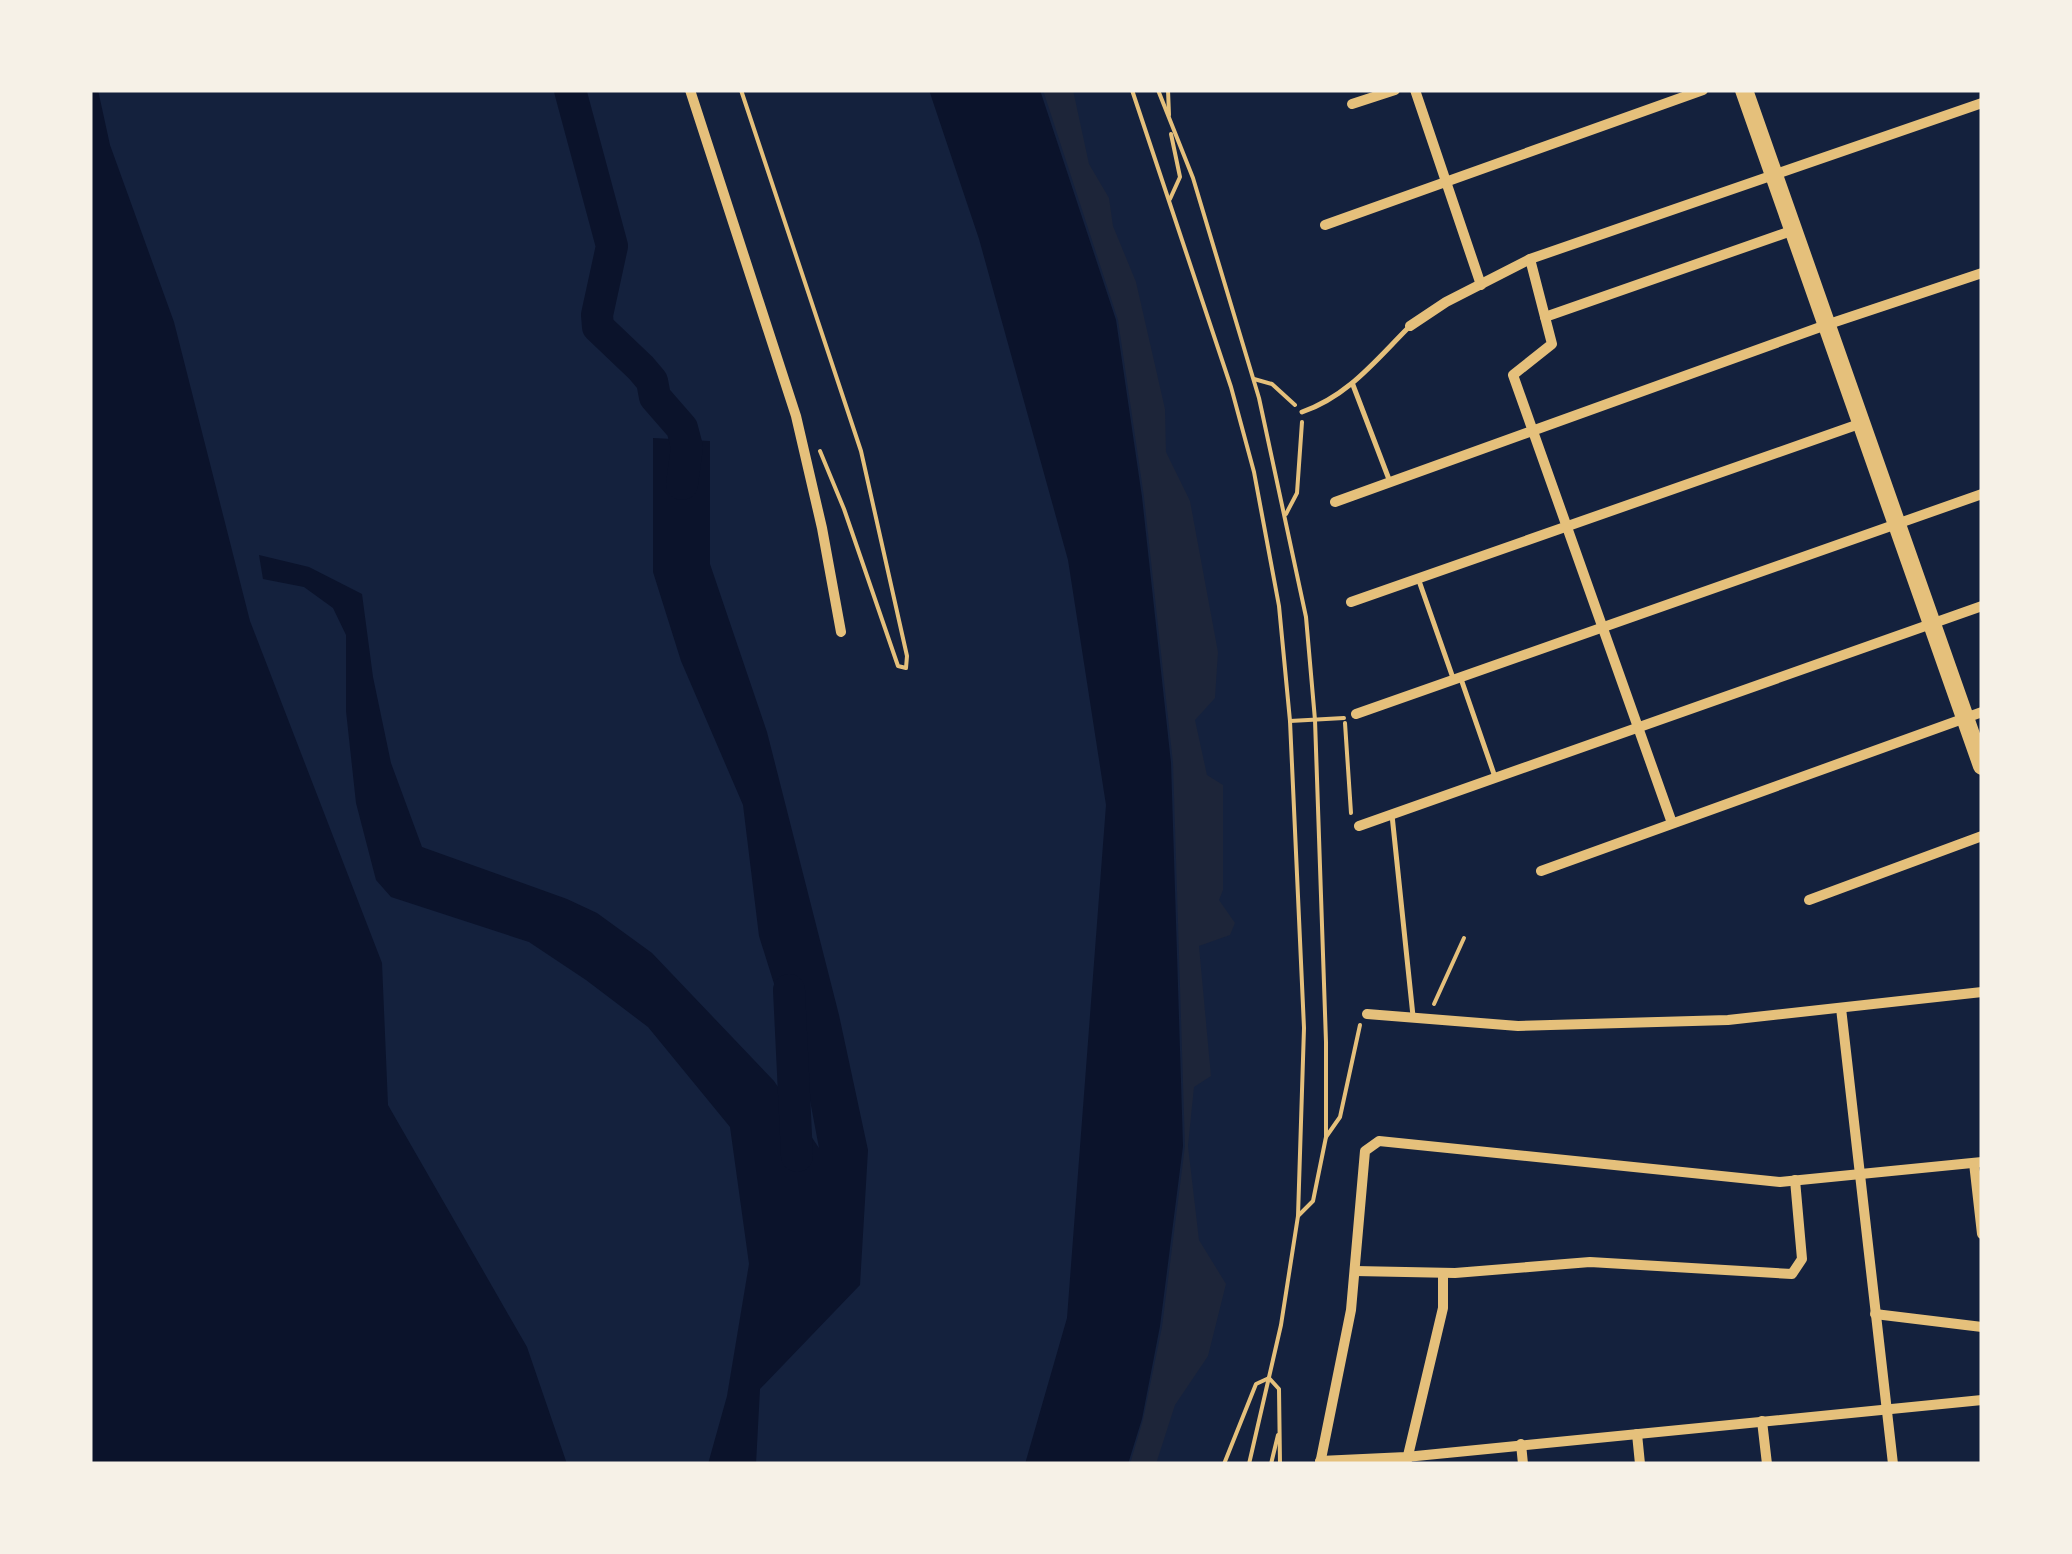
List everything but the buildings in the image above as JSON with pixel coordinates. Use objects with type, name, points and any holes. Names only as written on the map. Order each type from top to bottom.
[{"type":"highway","points":[[1744,90],[1932,623],[1974,715],[1982,766]]},
{"type":"street","points":[[690,90],[796,416],[841,632]]},
{"type":"street","points":[[1352,104],[1395,90]]},
{"type":"street","points":[[1415,90],[1481,284]]},
{"type":"street","points":[[1324,225],[1703,90]]},
{"type":"street","points":[[1410,326],[1530,259],[1982,103]]},
{"type":"street","points":[[1546,317],[1794,230]]},
{"type":"street","points":[[1530,259],[1552,344],[1513,375],[1672,823]]},
{"type":"street","points":[[1335,502],[1826,324],[1982,272]]},
{"type":"street","points":[[1351,602],[1863,422]]},
{"type":"street","points":[[1350,716],[1982,494]]},
{"type":"street","points":[[1359,826],[1982,606]]},
{"type":"street","points":[[1541,871],[1974,715]]},
{"type":"street","points":[[1809,900],[1982,836]]},
{"type":"street","points":[[1367,1014],[1518,1026],[1728,1020],[1982,992]]},
{"type":"street","points":[[1841,1008],[1893,1464]]},
{"type":"street","points":[[1982,1234],[1978,1163],[1780,1182],[1378,1141],[1365,1151],[1351,1310],[1320,1463],[1406,1460],[1521,1444],[1982,1400]]},
{"type":"street","points":[[1355,1271],[1444,1273],[1590,1262],[1792,1274],[1802,1259],[1795,1180]]},
{"type":"street","points":[[1406,1460],[1443,1308],[1444,1273]]},
{"type":"street","points":[[1875,1314],[1982,1327]]},
{"type":"street","points":[[1762,1421],[1767,1464]]},
{"type":"street","points":[[1637,1434],[1640,1464]]},
{"type":"street","points":[[1521,1444],[1523,1464]]},
{"type":"lane","points":[[1302,412],[1324,404],[1353,384],[1410,326]]},
{"type":"lane","points":[[1353,384],[1390,482]]},
{"type":"lane","points":[[1418,578],[1496,777]]},
{"type":"lane","points":[[1392,814],[1413,1016]]},
{"type":"path","points":[[741,90],[868,476],[907,656],[906,668],[898,666],[818,446]]},
{"type":"path","points":[[1132,90],[1231,387],[1254,472],[1279,606],[1290,721],[1304,1028],[1298,1216],[1270,1378],[1249,1464]]},
{"type":"path","points":[[1158,90],[1193,178],[1252,378],[1286,514],[1306,618],[1315,720],[1326,1137],[1312,1200],[1298,1216]]},
{"type":"path","points":[[1168,90],[1169,124],[1180,177],[1170,199]]},
{"type":"path","points":[[1252,378],[1272,384],[1302,412],[1296,493],[1286,514]]},
{"type":"path","points":[[1290,721],[1350,716],[1351,825],[1359,826]]},
{"type":"path","points":[[1429,1018],[1464,938]]},
{"type":"path","points":[[1326,1137],[1340,1118],[1360,1026],[1367,1014]]},
{"type":"path","points":[[1270,1378],[1278,1389],[1280,1464]]},
{"type":"path","points":[[1224,1464],[1256,1384],[1270,1378]]},
{"type":"path","points":[[1271,1464],[1279,1430]]},
{"type":"shaded area","points":[[90,90],[98,90],[110,145],[174,322],[250,621],[382,963],[388,1105],[527,1347],[567,1464],[90,1464]]},
{"type":"shaded area","points":[[929,90],[1040,90],[1116,320],[1142,497],[1171,763],[1183,1146],[1160,1326],[1142,1419],[1128,1464],[1025,1464],[1067,1318],[1106,805],[1068,560],[979,239]]},
{"type":"shaded area","points":[[1043,90],[1073,90],[1089,164],[1109,198],[1113,226],[1136,282],[1165,409],[1166,452],[1190,501],[1218,652],[1215,698],[1195,720],[1207,775],[1223,785],[1223,890],[1219,900],[1235,923],[1230,935],[1199,946],[1211,1076],[1194,1087],[1188,1146],[1199,1240],[1226,1284],[1208,1356],[1175,1405],[1156,1464],[1130,1464],[1162,1327],[1185,1146],[1173,763],[1144,497],[1118,320]]},
{"type":"shaded area","points":[[653,438],[710,441],[710,564],[767,732],[839,1015],[868,1150],[860,1285],[760,1389],[756,1464],[708,1464],[727,1396],[749,1264],[730,1127],[648,1027],[586,980],[529,942],[391,897],[376,880],[356,803],[346,711],[346,635],[333,608],[304,587],[263,579],[259,555],[309,567],[362,594],[373,677],[391,763],[422,847],[567,899],[597,913],[652,953],[774,1081],[819,1148],[809,1095],[759,936],[743,805],[681,661],[653,572]]},
{"type":"waterway","points":[[570,90],[612,246],[597,315],[598,327],[652,381],[655,397],[682,428],[687,447],[682,484]]},
{"type":"waterway","points":[[789,990],[797,1156]]}]
